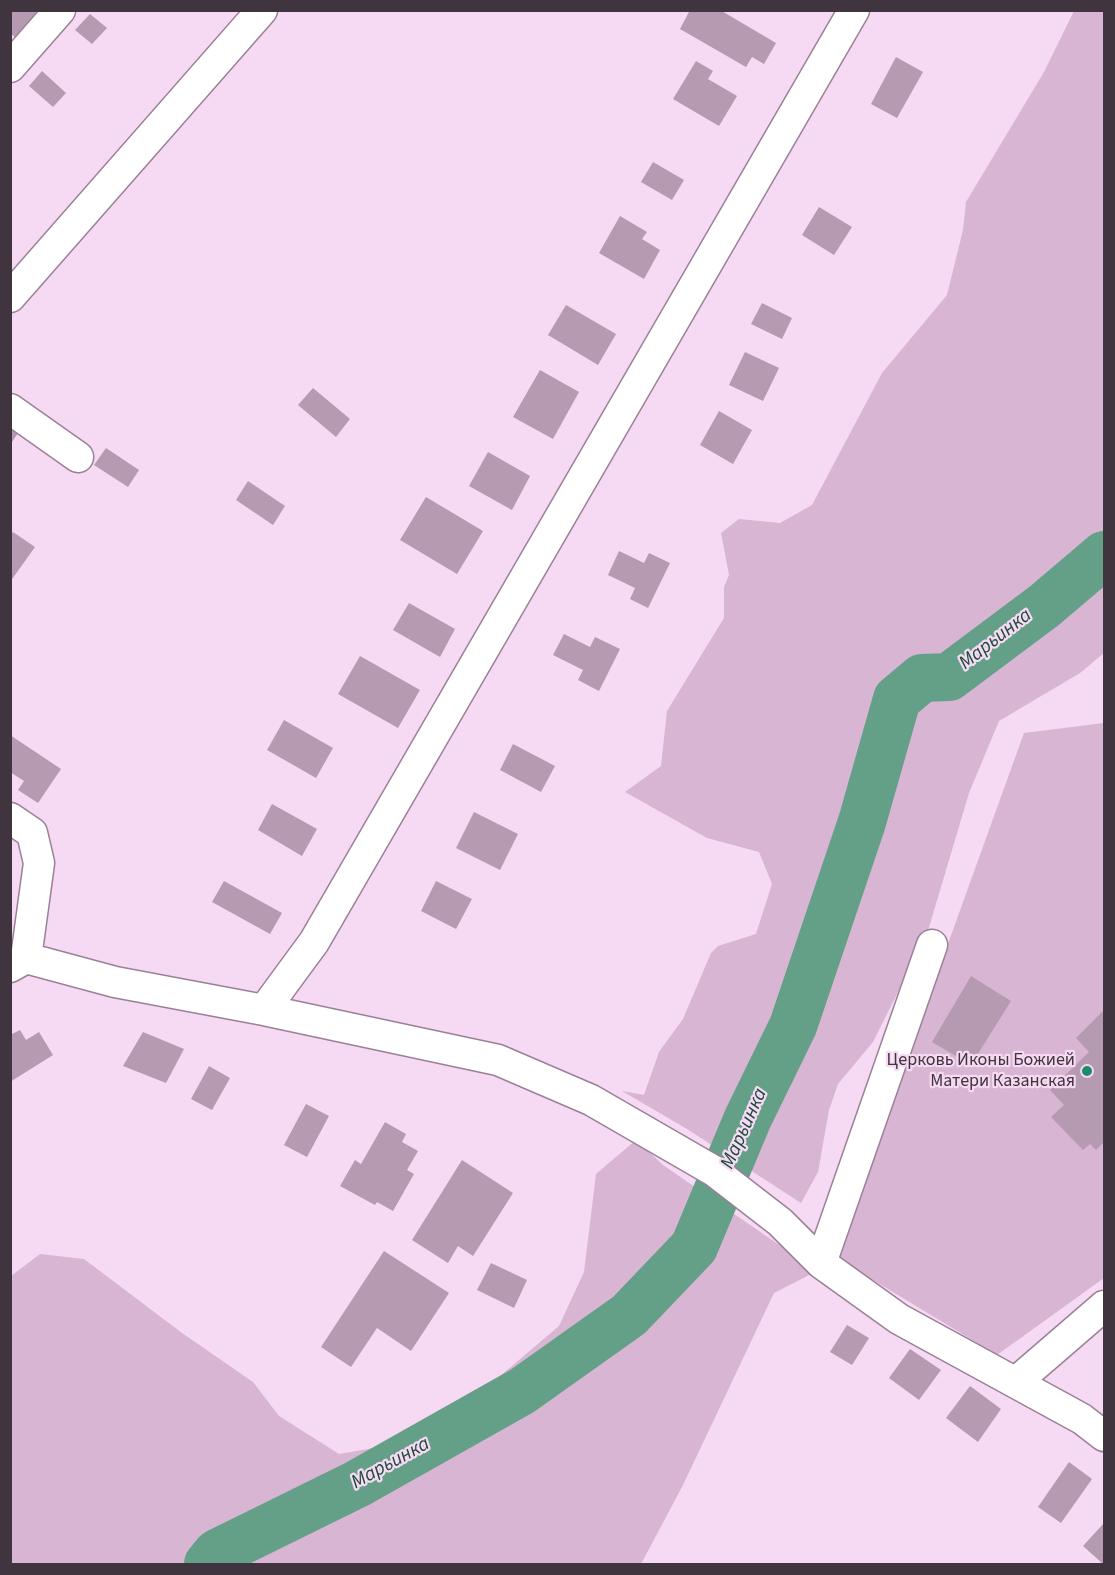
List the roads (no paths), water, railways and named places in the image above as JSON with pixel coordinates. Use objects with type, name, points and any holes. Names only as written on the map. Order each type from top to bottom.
[{"type":"street","points":[[10,67],[60,10]]},
{"type":"street","points":[[10,297],[261,10]]},
{"type":"street","points":[[264,1010],[314,942],[854,10]]},
{"type":"street","points":[[10,409],[78,456]]},
{"type":"street","points":[[10,818],[32,833],[39,863],[18,963],[264,1010],[498,1060],[591,1100],[725,1180],[780,1222],[821,1263],[898,1319],[1082,1419],[1104,1436]]},
{"type":"street","points":[[821,1263],[932,945]]},
{"type":"street","points":[[1016,1382],[1104,1306]]},
{"type":"waterway","name":"Марьинка","points":[[208,1564],[217,1553],[357,1484],[522,1391],[629,1315],[694,1247],[748,1118],[793,1026],[862,822],[897,699],[922,678],[949,677],[1044,606],[1104,555]]},
{"type":"place","name":"Церковь Иконы Божией Матери Казанская","points":[[1087,1071]]}]
